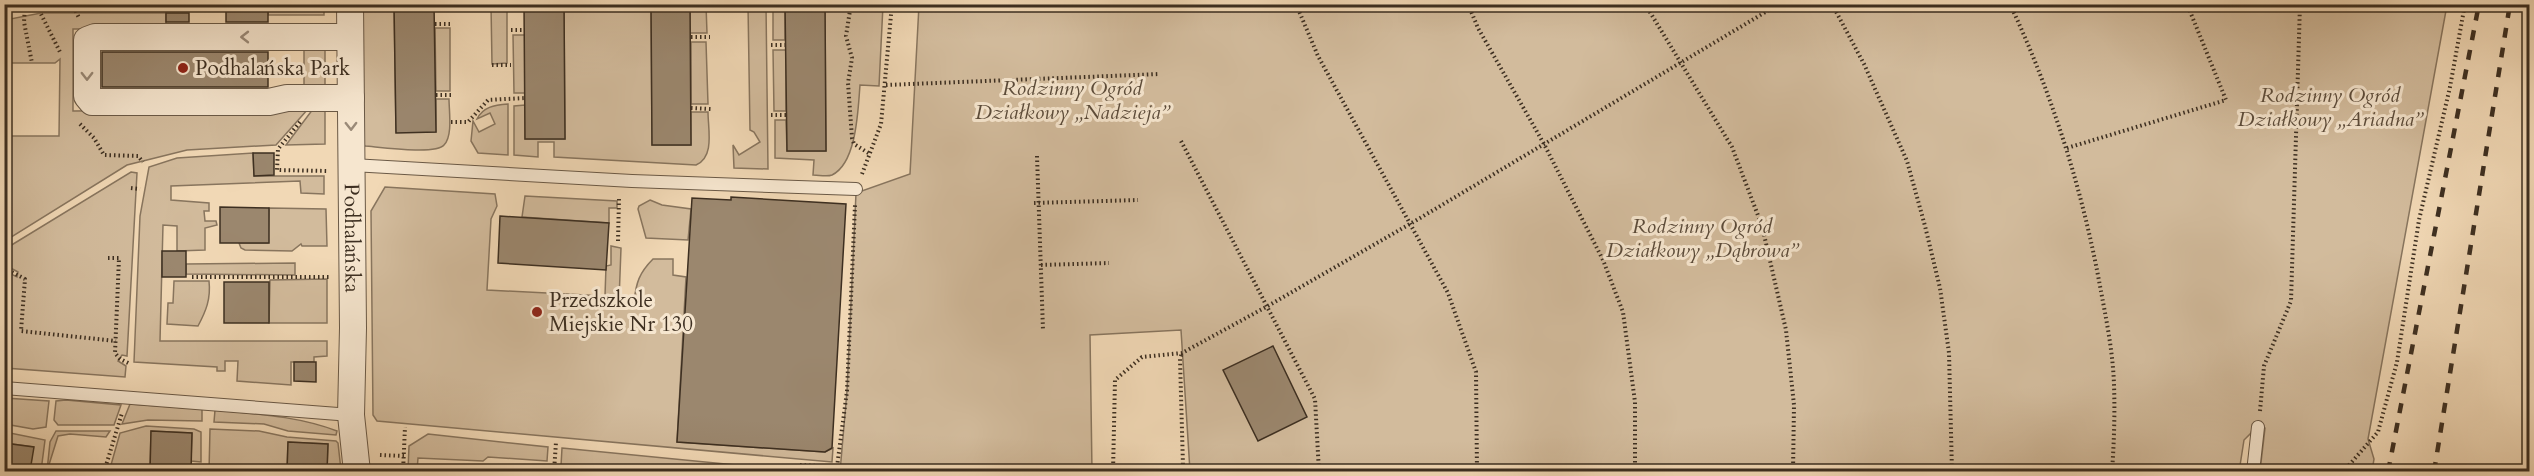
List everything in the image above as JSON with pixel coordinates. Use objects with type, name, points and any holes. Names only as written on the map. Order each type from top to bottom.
[{"type":"street","name":"Podhalańska","points":[[351,4],[351,98],[341,168],[351,415],[365,463]]},
{"type":"street","points":[[351,38],[94,37],[87,39],[86,60],[87,96],[92,102],[269,102],[287,98],[351,98]]},
{"type":"lane","points":[[341,168],[856,191]]},
{"type":"lane","points":[[4,388],[351,415]]},
{"type":"lane","points":[[2253,471],[2258,427]]},
{"type":"path","points":[[851,4],[846,36],[852,58],[849,83],[852,138],[854,144],[870,154]]},
{"type":"path","points":[[800,465],[837,469],[847,390],[856,191],[881,124],[891,4]]},
{"type":"path","points":[[1296,4],[1318,56],[1449,293],[1476,372],[1478,471]]},
{"type":"path","points":[[1468,4],[1478,28],[1544,144],[1604,260],[1623,312],[1635,402],[1635,471]]},
{"type":"path","points":[[1645,4],[1732,147],[1762,226],[1786,330],[1794,405],[1793,471]]},
{"type":"path","points":[[1113,471],[1115,380],[1142,357],[1182,352],[1266,307],[1779,4]]},
{"type":"path","points":[[1833,4],[1907,161],[1925,226],[1940,288],[1949,352],[1952,471]]},
{"type":"path","points":[[2010,4],[2035,58],[2067,148],[2093,248],[2106,316],[2114,384],[2112,471]]},
{"type":"path","points":[[2067,148],[2226,100],[2187,4]]},
{"type":"path","points":[[2258,427],[2264,366],[2291,301],[2300,4]]},
{"type":"path","points":[[2343,471],[2378,432],[2397,362],[2419,220],[2450,87],[2465,4]]},
{"type":"path","points":[[25,6],[24,22],[32,63]]},
{"type":"path","points":[[435,24],[452,24]]},
{"type":"path","points":[[511,30],[525,30]]},
{"type":"path","points":[[691,37],[710,37]]},
{"type":"path","points":[[771,45],[786,45]]},
{"type":"path","points":[[492,65],[511,65]]},
{"type":"path","points":[[885,85],[1160,74]]},
{"type":"path","points":[[436,95],[453,95]]},
{"type":"path","points":[[451,122],[468,122],[488,100],[525,98]]},
{"type":"path","points":[[691,108],[711,109]]},
{"type":"path","points":[[771,115],[786,115]]},
{"type":"path","points":[[1181,141],[1315,399],[1319,471]]},
{"type":"path","points":[[278,149],[277,170],[341,168]]},
{"type":"path","points":[[1037,156],[1036,203],[1043,330]]},
{"type":"path","points":[[131,188],[140,189]]},
{"type":"path","points":[[617,198],[620,199],[618,241]]},
{"type":"path","points":[[1036,203],[1138,200]]},
{"type":"path","points":[[108,258],[119,258],[115,353],[120,359],[130,364]]},
{"type":"path","points":[[1041,265],[1108,263]]},
{"type":"path","points":[[4,268],[25,279],[21,331],[116,341]]},
{"type":"path","points":[[192,277],[330,277]]},
{"type":"path","points":[[1179,471],[1183,466],[1180,359],[1182,352]]},
{"type":"path","points":[[104,471],[129,397]]},
{"type":"path","points":[[403,471],[405,427]]},
{"type":"path","points":[[554,471],[556,442]]},
{"type":"path","points":[[365,463],[404,456]]},
{"type":"green space","points":[[268,5],[324,5],[324,15],[268,15]]},
{"type":"green space","points":[[357,5],[394,5],[396,132],[436,132],[436,99],[449,99],[449,136],[444,145],[439,148],[419,150],[365,146],[360,139]]},
{"type":"green space","points":[[491,5],[507,5],[507,63],[492,64]]},
{"type":"green space","points":[[564,5],[651,5],[652,145],[691,145],[691,112],[708,112],[709,142],[706,156],[702,161],[696,165],[554,157],[554,142],[538,142],[538,157],[514,155],[514,106],[525,105],[525,139],[565,139]]},
{"type":"green space","points":[[690,5],[706,5],[707,33],[690,33]]},
{"type":"green space","points":[[748,5],[766,5],[768,169],[734,168],[733,145],[739,155],[760,142],[750,130]]},
{"type":"green space","points":[[773,5],[785,5],[785,40],[773,40]]},
{"type":"green space","points":[[825,5],[883,5],[879,86],[860,85],[855,134],[847,159],[840,169],[832,175],[825,176],[813,175],[814,160],[775,158],[775,120],[786,120],[787,151],[826,151]]},
{"type":"green space","name":"Rodzinny Ogród Działkowy „Dąbrowa”","points":[[919,5],[2447,5],[2368,439],[2374,459],[2372,471],[2260,471],[2265,428],[2253,426],[2251,433],[2244,440],[2239,472],[1190,471],[1181,330],[1090,335],[1092,471],[840,472],[847,391],[856,193],[910,174]]},
{"type":"green space","points":[[41,13],[166,13],[166,29],[73,29],[73,111],[308,109],[276,145],[187,150],[127,165],[5,241],[5,136],[59,136],[60,59],[55,63],[5,63],[5,20]]},
{"type":"green space","points":[[435,28],[450,28],[450,91],[436,91]]},
{"type":"green space","points":[[513,35],[525,35],[525,93],[514,93]]},
{"type":"green space","points":[[691,42],[706,42],[708,104],[691,104]]},
{"type":"green space","points":[[304,47],[325,47],[325,91],[304,91]]},
{"type":"green space","points":[[773,50],[786,50],[786,111],[774,111]]},
{"type":"green space","points":[[508,104],[508,155],[478,153],[471,141],[473,121],[479,132],[495,124],[490,113],[477,119],[482,112],[494,106]]},
{"type":"green space","points":[[313,109],[325,109],[325,144],[286,145]]},
{"type":"green space","points":[[253,153],[254,176],[324,176],[324,194],[301,193],[300,181],[171,186],[171,200],[209,203],[209,211],[204,211],[205,221],[216,221],[217,225],[205,228],[205,250],[177,251],[177,226],[163,225],[160,341],[327,341],[327,356],[314,357],[314,362],[291,362],[291,385],[237,381],[238,361],[225,361],[225,371],[217,371],[217,367],[134,362],[140,216],[149,167],[177,158]]},
{"type":"green space","points":[[131,172],[137,173],[127,356],[122,355],[118,361],[126,366],[125,377],[5,368],[5,271],[17,277],[18,272],[5,265],[5,249]]},
{"type":"green space","name":"Przedszkole Miejskie Nr 130","points":[[385,187],[495,194],[497,206],[491,219],[487,290],[605,296],[606,266],[611,265],[611,246],[621,248],[619,301],[634,302],[639,279],[648,264],[653,259],[673,259],[673,275],[686,277],[677,442],[825,452],[833,448],[832,462],[377,421],[373,415],[371,211]]},
{"type":"green space","points":[[525,196],[617,201],[617,208],[609,208],[609,223],[522,217]]},
{"type":"green space","points":[[650,200],[662,205],[691,209],[688,240],[646,238],[638,209]]},
{"type":"green space","points":[[269,208],[326,209],[327,246],[302,246],[301,244],[292,251],[241,248],[239,243],[268,243]]},
{"type":"green space","points":[[295,263],[295,275],[186,274],[186,264]]},
{"type":"green space","points":[[327,279],[327,323],[269,323],[270,280]]},
{"type":"green space","points":[[174,281],[209,281],[207,305],[198,326],[167,324],[168,303],[173,303]]},
{"type":"green space","points":[[5,398],[49,401],[46,427],[33,429],[5,424]]},
{"type":"green space","points":[[56,401],[121,405],[114,425],[58,425],[54,420]]},
{"type":"green space","points":[[130,404],[202,409],[202,421],[148,420],[122,424]]},
{"type":"green space","points":[[215,410],[292,419],[337,431],[336,435],[288,431],[264,424],[214,422]]},
{"type":"green space","points":[[146,426],[194,429],[201,432],[201,462],[191,461],[192,433],[151,431],[150,471],[109,472],[120,433]]},
{"type":"green space","points":[[210,429],[259,431],[287,437],[336,441],[341,470],[327,471],[328,444],[288,442],[287,471],[209,472]]},
{"type":"green space","points":[[56,431],[110,431],[106,437],[70,434],[58,436],[47,471],[50,442]]},
{"type":"green space","points":[[5,432],[45,440],[41,471],[30,471],[33,447],[5,443]]},
{"type":"green space","points":[[428,434],[548,447],[547,461],[488,457],[483,461],[418,458],[417,471],[408,471],[409,446]]},
{"type":"green space","points":[[562,448],[797,471],[636,472],[561,466]]},
{"type":"building","points":[[226,4],[268,4],[268,22],[226,22]]},
{"type":"building","points":[[394,4],[434,4],[436,132],[396,133]]},
{"type":"building","points":[[524,4],[564,4],[565,139],[525,139]]},
{"type":"building","points":[[651,4],[690,4],[691,145],[652,145]]},
{"type":"building","points":[[785,4],[825,4],[826,151],[787,151]]},
{"type":"building","points":[[166,13],[189,13],[189,22],[166,22]]},
{"type":"building","name":"Podhalańska Park","points":[[102,52],[268,52],[268,87],[102,87]]},
{"type":"building","points":[[253,153],[274,153],[274,175],[254,176]]},
{"type":"building","points":[[731,197],[846,204],[832,448],[825,452],[677,442],[692,198],[731,200]]},
{"type":"building","points":[[220,207],[269,208],[269,243],[220,243]]},
{"type":"building","points":[[500,216],[609,223],[606,270],[498,263]]},
{"type":"building","points":[[162,251],[186,251],[186,277],[162,277]]},
{"type":"building","points":[[224,282],[269,282],[269,323],[224,323]]},
{"type":"building","points":[[1273,346],[1307,417],[1258,441],[1223,370]]},
{"type":"building","points":[[294,362],[316,362],[316,382],[294,381]]},
{"type":"building","points":[[151,431],[192,433],[191,471],[150,471]]},
{"type":"building","points":[[288,442],[328,444],[327,471],[287,471]]},
{"type":"building","points":[[4,443],[34,447],[30,471],[4,471]]},
{"type":"railway","points":[[2388,472],[2479,4]]},
{"type":"railway","points":[[2434,472],[2510,4]]},
{"type":"place","name":"Podhalańska Park","points":[[183,68]]},
{"type":"place","name":"Przedszkole Miejskie Nr 130","points":[[537,312]]},
{"type":"park label","name":"Rodzinny Ogród Działkowy „Nadzieja”","points":[[1072,100]]},
{"type":"park label","name":"Rodzinny Ogród Działkowy „Ariadna”","points":[[2330,107]]}]
